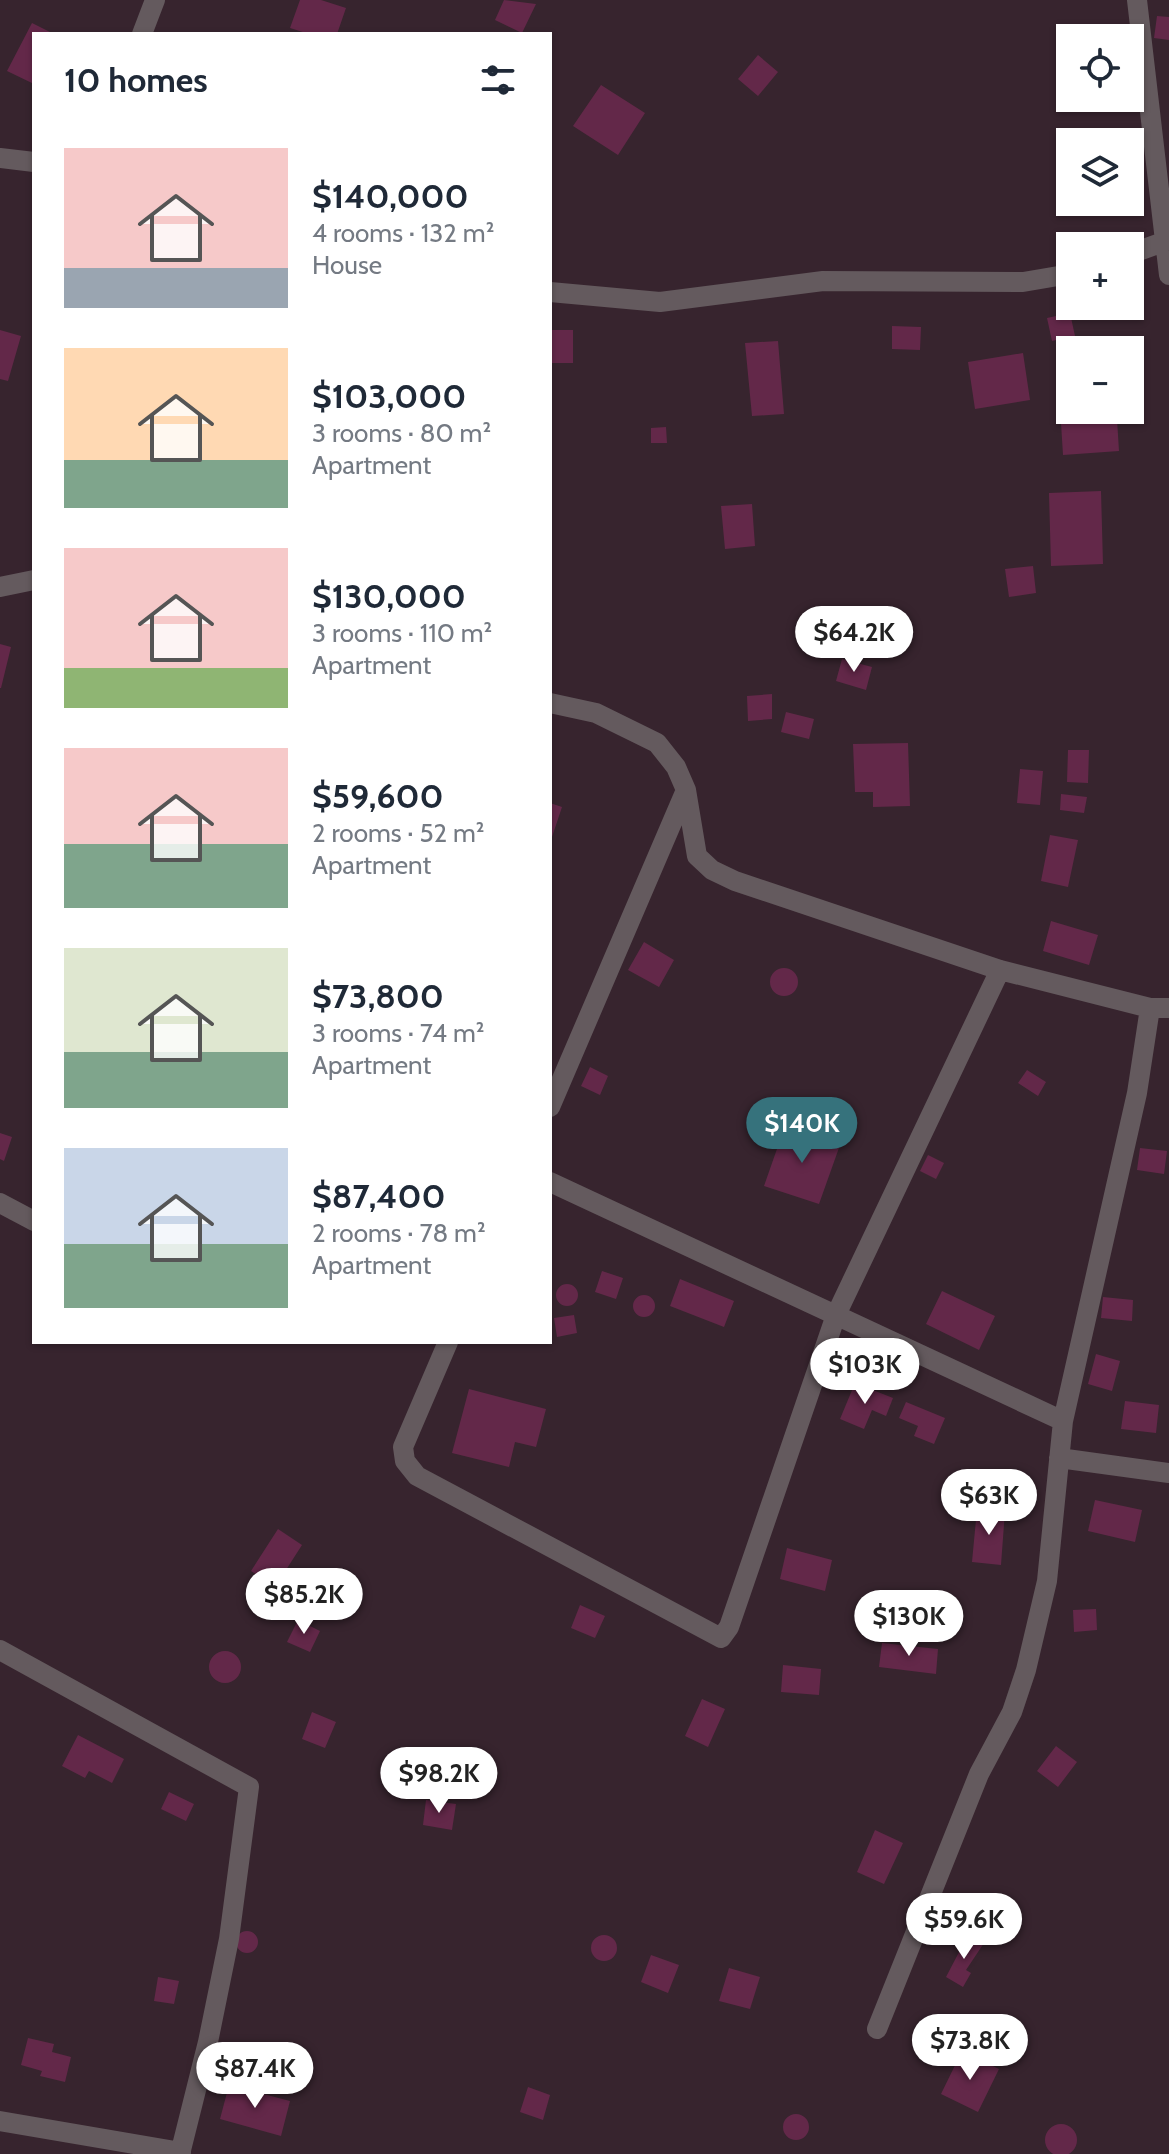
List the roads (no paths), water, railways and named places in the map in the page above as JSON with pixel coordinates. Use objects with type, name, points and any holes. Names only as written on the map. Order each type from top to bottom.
[{"type":"street","points":[[143,32],[155,0]]},
{"type":"street","points":[[1137,0],[1168,240],[1169,275]]},
{"type":"street","points":[[0,158],[32,162]]},
{"type":"street","points":[[1144,249],[1168,240]]},
{"type":"street","points":[[552,292],[660,302],[823,281],[1023,282],[1056,276]]},
{"type":"street","points":[[0,587],[32,580]]},
{"type":"street","points":[[552,703],[596,713],[657,743],[676,767],[686,790],[697,856],[712,870],[735,881],[1000,970],[1160,1008],[1137,1093],[1063,1421],[1047,1581],[1026,1670],[1012,1712],[979,1774],[877,2029]]},
{"type":"street","points":[[552,1102],[686,790]]},
{"type":"street","points":[[447,1344],[403,1447],[405,1461],[417,1476],[721,1638],[729,1627],[836,1315],[1000,970]]},
{"type":"street","points":[[552,1183],[1063,1421]]},
{"type":"street","points":[[0,1203],[32,1220]]},
{"type":"street","points":[[1059,1458],[1169,1473]]},
{"type":"street","points":[[0,1650],[249,1787],[229,1939],[208,2042],[180,2153],[0,2121]]}]
